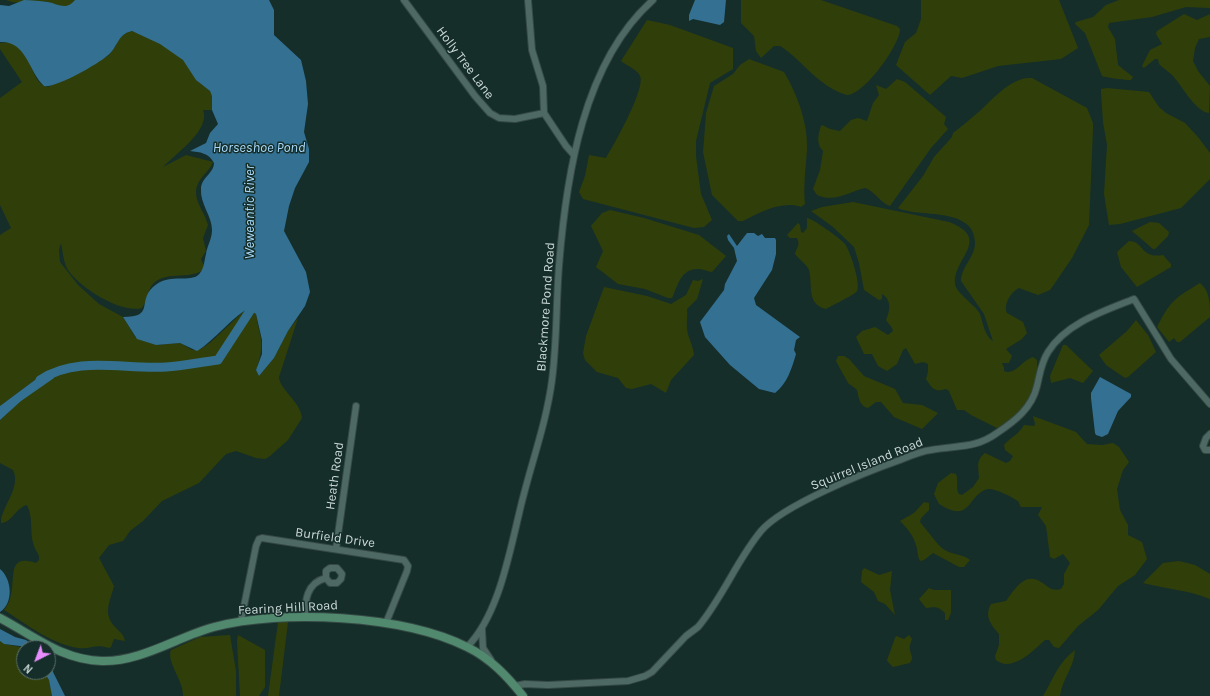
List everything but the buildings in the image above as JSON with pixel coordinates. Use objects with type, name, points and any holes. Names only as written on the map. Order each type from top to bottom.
[{"type":"main road","name":"Fearing Hill Road","points":[[0,619],[48,647],[68,656],[102,661],[136,655],[202,631],[241,621],[304,618],[349,618],[386,623],[427,633],[467,647],[495,665],[523,696]]},
{"type":"street","name":"Holly Tree Lane","points":[[404,0],[475,96],[490,113],[498,118],[515,119],[544,113]]},
{"type":"street","points":[[528,0],[532,50],[543,86],[544,113],[574,156]]},
{"type":"street","name":"Blackmore Pond Road","points":[[467,647],[482,629],[507,566],[524,489],[546,413],[552,381],[556,344],[562,230],[574,156],[583,120],[610,54],[630,23],[654,0]]},
{"type":"street","name":"Squirrel Island Road","points":[[515,686],[525,684],[548,685],[628,681],[645,676],[652,672],[686,636],[698,627],[760,532],[774,519],[836,487],[899,460],[930,450],[976,445],[989,439],[1017,419],[1026,408],[1034,396],[1043,363],[1054,344],[1079,323],[1116,305],[1134,299],[1171,359],[1210,404]]},
{"type":"street","name":"Heath Road","points":[[336,549],[356,406]]},
{"type":"street","points":[[1210,434],[1206,438],[1203,446],[1205,450],[1210,450]]},
{"type":"street","name":"Burfield Drive","points":[[241,621],[256,546],[259,539],[266,538],[400,559],[407,562],[407,571],[386,623]]},
{"type":"street","points":[[304,618],[306,599],[309,590],[316,582],[326,578]]},
{"type":"street","name":"Blackmore Pond Road","points":[[482,629],[483,648],[495,665]]},
{"type":"green space","points":[[6,0],[75,0],[72,4],[59,6],[49,2],[17,3]]},
{"type":"green space","points":[[741,0],[821,0],[897,26],[900,29],[894,46],[880,68],[862,87],[854,93],[847,95],[827,86],[789,52],[780,46],[774,46],[761,58],[756,51],[754,36],[741,23]]},
{"type":"green space","points":[[921,0],[1059,0],[1078,48],[1061,59],[998,66],[962,78],[951,76],[930,95],[896,65],[905,42],[916,33],[921,19]]},
{"type":"green space","points":[[1119,0],[1210,0],[1210,8],[1186,7],[1152,17],[1109,23],[1108,27],[1115,39],[1118,65],[1133,77],[1131,80],[1125,80],[1102,76],[1085,33],[1075,24],[1076,22],[1093,17],[1106,5]]},
{"type":"green space","points":[[1184,14],[1197,20],[1210,14],[1210,37],[1199,39],[1195,48],[1193,61],[1198,71],[1210,86],[1209,113],[1204,112],[1194,103],[1173,76],[1159,64],[1158,59],[1155,59],[1144,68],[1142,66],[1150,50],[1162,44],[1156,34],[1157,31]]},
{"type":"green space","points":[[647,20],[670,25],[733,48],[733,69],[710,83],[696,141],[696,156],[701,194],[712,220],[704,227],[694,228],[583,199],[579,192],[585,176],[589,155],[606,158],[622,130],[634,104],[641,82],[640,76],[634,69],[621,61]]},
{"type":"green space","points":[[129,31],[141,34],[166,47],[187,64],[193,75],[209,90],[212,95],[212,110],[203,110],[204,118],[202,126],[183,149],[163,167],[186,155],[213,162],[200,180],[196,192],[198,203],[208,225],[203,238],[206,251],[201,259],[204,266],[203,270],[197,273],[170,276],[157,280],[150,288],[142,308],[133,309],[123,307],[101,298],[73,277],[66,267],[61,243],[59,250],[60,262],[78,285],[99,304],[123,317],[135,337],[156,345],[180,343],[192,350],[201,349],[211,342],[244,311],[249,309],[256,314],[261,341],[261,353],[256,370],[259,376],[274,358],[288,331],[298,318],[279,377],[282,386],[301,412],[302,418],[288,440],[270,456],[265,459],[256,458],[236,451],[226,454],[199,483],[162,501],[143,521],[130,531],[123,541],[109,545],[99,558],[114,586],[108,613],[112,623],[123,635],[125,641],[114,639],[111,647],[109,648],[96,646],[78,648],[67,646],[56,640],[48,638],[4,610],[12,593],[13,574],[18,562],[25,561],[36,563],[39,558],[33,541],[30,515],[27,505],[23,506],[8,520],[1,523],[4,511],[13,491],[15,477],[13,470],[0,463],[0,420],[20,401],[54,377],[47,371],[0,406],[0,235],[11,228],[0,205],[0,98],[22,82],[0,49],[0,43],[11,43],[19,47],[25,53],[36,78],[41,84],[48,87],[108,56],[115,47],[119,38]]},
{"type":"green space","points":[[749,59],[784,72],[801,109],[807,139],[804,183],[805,204],[801,207],[786,205],[771,208],[743,221],[738,221],[712,195],[703,152],[706,113],[714,86],[733,74],[740,65]]},
{"type":"green space","points":[[1032,78],[1087,108],[1093,123],[1089,225],[1072,258],[1050,290],[1038,295],[1019,288],[1013,292],[1008,299],[1006,306],[1007,313],[1023,322],[1027,333],[1022,339],[1006,349],[1012,356],[1009,363],[1002,363],[1004,371],[1008,372],[1015,370],[1025,361],[1033,357],[1037,360],[1037,369],[1032,392],[1024,406],[1007,423],[997,428],[964,410],[957,410],[949,391],[946,389],[934,389],[926,379],[928,364],[923,362],[915,364],[906,348],[903,350],[897,364],[887,371],[878,366],[872,354],[864,354],[856,337],[862,331],[875,327],[888,335],[893,331],[886,320],[889,302],[882,294],[882,299],[879,300],[864,290],[859,263],[854,247],[833,227],[811,211],[822,207],[853,202],[949,222],[962,228],[968,235],[970,242],[956,274],[956,287],[980,314],[986,333],[993,341],[984,314],[961,281],[963,271],[975,247],[972,231],[965,223],[955,218],[943,215],[907,211],[898,208],[923,176],[934,157],[952,137],[953,133],[1008,86],[1016,81]]},
{"type":"green space","points":[[897,79],[905,82],[946,117],[944,124],[948,129],[931,148],[890,206],[865,188],[830,198],[817,195],[813,189],[820,170],[823,151],[818,143],[818,136],[821,126],[822,125],[830,129],[840,131],[851,120],[858,118],[867,121],[873,103],[879,95],[876,85],[886,89]]},
{"type":"green space","points":[[1107,88],[1149,92],[1159,107],[1166,113],[1185,123],[1210,153],[1210,179],[1181,208],[1120,224],[1109,225],[1104,194],[1107,145],[1103,122],[1101,92],[1101,89]]},
{"type":"green space","points":[[610,210],[644,218],[699,235],[726,256],[712,272],[701,269],[693,269],[684,274],[678,283],[672,298],[668,298],[645,289],[618,284],[596,267],[603,251],[591,226],[602,213]]},
{"type":"green space","points":[[807,218],[826,229],[845,244],[852,260],[858,281],[856,293],[826,309],[820,307],[813,299],[809,270],[795,254],[798,245],[797,238],[790,238],[787,235],[798,223],[800,225],[801,232],[803,233],[807,228]]},
{"type":"green space","points":[[1150,222],[1159,223],[1169,232],[1168,236],[1155,249],[1153,249],[1132,231]]},
{"type":"green space","points":[[1129,241],[1134,242],[1150,254],[1156,256],[1163,255],[1171,264],[1171,267],[1137,287],[1121,267],[1117,252]]},
{"type":"green space","points":[[703,279],[697,299],[687,309],[687,329],[694,355],[671,380],[666,393],[651,384],[632,389],[626,388],[618,378],[597,372],[585,360],[583,353],[586,336],[604,287],[647,296],[671,304],[686,295],[693,280],[698,281]]},
{"type":"green space","points":[[1200,283],[1208,294],[1210,317],[1180,342],[1177,342],[1174,338],[1169,342],[1157,327],[1170,305],[1184,293]]},
{"type":"green space","points":[[1136,320],[1148,335],[1156,352],[1125,378],[1106,365],[1099,355],[1127,331]]},
{"type":"green space","points":[[1063,345],[1066,345],[1093,371],[1083,383],[1070,378],[1051,383],[1050,376]]},
{"type":"green space","points":[[838,356],[844,356],[849,359],[864,376],[895,389],[903,403],[922,405],[938,413],[922,429],[894,417],[881,402],[876,402],[868,408],[865,407],[860,401],[857,390],[849,384],[837,363],[836,361]]},
{"type":"green space","points":[[1033,416],[1076,432],[1087,444],[1102,445],[1113,443],[1119,447],[1129,462],[1123,470],[1117,489],[1120,510],[1128,525],[1128,535],[1142,542],[1147,559],[1135,575],[1118,586],[1098,610],[1078,626],[1059,648],[1054,647],[1049,640],[1045,640],[1022,659],[1009,664],[996,660],[995,656],[999,645],[999,634],[989,620],[988,612],[991,604],[1006,601],[1016,587],[1025,580],[1035,579],[1052,589],[1061,589],[1064,584],[1064,574],[1070,563],[1063,554],[1054,559],[1050,557],[1046,526],[1038,515],[1042,507],[1021,507],[1018,501],[1010,496],[988,489],[976,496],[963,510],[958,511],[950,510],[939,504],[934,494],[938,483],[951,473],[956,474],[957,489],[959,494],[962,495],[973,487],[979,478],[978,467],[980,459],[985,453],[1006,463],[1010,461],[1013,456],[1005,450],[1004,445],[1020,431],[1024,425],[1034,426]]},
{"type":"green space","points":[[924,502],[929,503],[929,510],[921,518],[920,522],[943,549],[970,560],[964,567],[959,567],[933,553],[924,560],[920,561],[917,547],[913,538],[900,521],[914,513]]},
{"type":"green space","points":[[1179,561],[1195,565],[1210,574],[1210,599],[1143,583],[1163,563]]},
{"type":"green space","points":[[864,568],[879,575],[892,571],[890,590],[895,615],[885,604],[878,601],[874,592],[861,582],[862,571]]},
{"type":"green space","points":[[929,588],[934,590],[951,590],[951,613],[948,620],[945,620],[945,613],[940,609],[934,607],[926,608],[919,599]]},
{"type":"green space","points":[[278,622],[288,622],[279,696],[268,696]]},
{"type":"green space","points":[[230,635],[236,671],[236,696],[183,696],[181,684],[171,660],[171,650],[200,637]]},
{"type":"green space","points":[[238,635],[265,650],[265,687],[259,696],[240,696]]},
{"type":"green space","points":[[909,635],[912,639],[910,650],[912,658],[910,663],[893,667],[887,660],[896,636],[904,639]]},
{"type":"green space","points":[[0,641],[4,644],[16,646],[16,680],[49,680],[52,696],[0,696]]},
{"type":"green space","points":[[1075,650],[1073,662],[1063,684],[1060,696],[1043,696],[1060,666]]},
{"type":"water","name":"Horseshoe Pond","points":[[24,0],[48,2],[65,6],[75,0],[269,0],[274,10],[274,35],[301,60],[306,81],[308,104],[304,132],[309,149],[309,162],[295,188],[289,206],[284,231],[306,272],[310,292],[305,306],[288,331],[274,358],[259,376],[256,370],[262,354],[262,340],[256,314],[249,309],[238,315],[197,351],[180,343],[156,345],[137,339],[123,317],[139,314],[144,308],[148,293],[159,283],[171,279],[193,278],[199,274],[202,269],[212,230],[210,220],[202,200],[201,189],[203,182],[212,170],[214,163],[207,155],[190,151],[206,143],[210,133],[218,124],[212,110],[212,96],[210,91],[196,80],[183,60],[160,44],[132,31],[123,35],[111,53],[102,60],[66,80],[57,84],[44,86],[34,73],[22,52],[16,46],[9,43],[0,42],[0,5],[9,6]]},
{"type":"water","points":[[695,0],[726,0],[724,22],[720,25],[693,19],[689,21],[689,15]]},
{"type":"water","points":[[747,233],[754,233],[758,236],[762,234],[765,238],[775,238],[776,240],[776,254],[772,270],[754,298],[756,305],[800,337],[796,340],[794,350],[796,354],[793,365],[783,385],[775,393],[759,389],[730,365],[705,337],[700,322],[724,290],[725,284],[737,261],[734,248],[727,236],[729,234],[737,246]]},
{"type":"water","points":[[47,371],[54,378],[21,401],[0,420],[0,406]]},
{"type":"water","points":[[1100,377],[1131,394],[1131,397],[1118,411],[1108,434],[1102,437],[1096,435],[1095,433],[1091,398],[1091,393]]},
{"type":"water","points":[[0,569],[7,579],[10,591],[8,603],[0,612]]},
{"type":"water","points":[[0,629],[15,637],[26,640],[16,640],[16,646],[4,644],[0,641]]},
{"type":"water","points":[[56,678],[65,696],[52,696],[49,680],[56,680]]},
{"type":"waterway","name":"Weweantic River","points":[[40,380],[54,372],[85,366],[102,365],[166,367],[218,360],[257,300]]}]
